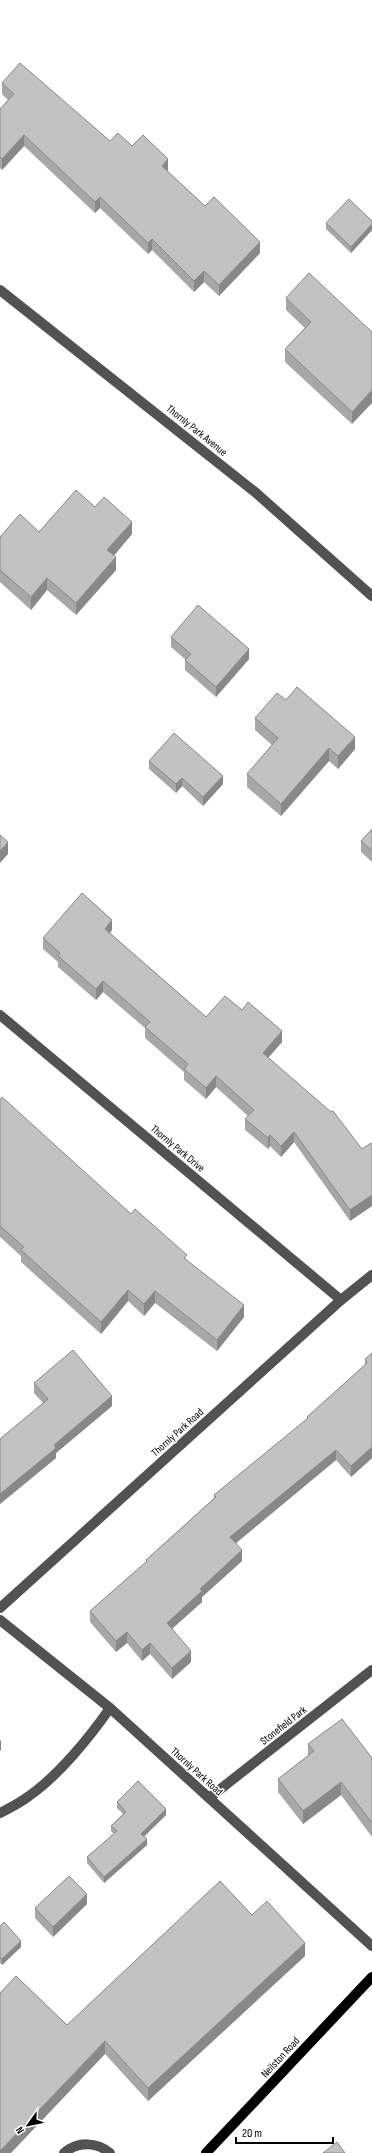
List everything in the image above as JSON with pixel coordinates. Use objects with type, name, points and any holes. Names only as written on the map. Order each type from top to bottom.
[{"type":"main road","name":"Neilston Road","points":[[206,2153],[372,1977]]},
{"type":"street","name":"Thornly Park Avenue","points":[[0,290],[255,492],[372,596]]},
{"type":"street","name":"Thornly Park Drive","points":[[0,1015],[342,1300]]},
{"type":"street","name":"Thornly Park Road","points":[[0,1608],[342,1300],[372,1275]]},
{"type":"street","name":"Thornly Park Road","points":[[0,1620],[110,1708],[372,1946]]},
{"type":"street","name":"Stonefield Park","points":[[209,1798],[372,1670]]},
{"type":"street","points":[[0,1813],[30,1796],[68,1761],[110,1708]]},
{"type":"street","points":[[64,2153],[85,2144],[101,2145],[110,2153]]},
{"type":"building","points":[[20,63],[110,141],[118,133],[132,146],[143,135],[168,159],[162,166],[205,206],[214,197],[260,242],[219,285],[204,271],[194,281],[152,239],[148,243],[100,197],[95,202],[24,135],[2,159],[0,157],[0,109],[14,94],[2,83]]},
{"type":"building","points":[[349,199],[372,221],[372,224],[351,247],[326,223]]},
{"type":"building","points":[[309,273],[372,332],[372,390],[352,412],[285,349],[311,322],[286,298]]},
{"type":"building","points":[[76,490],[95,507],[104,497],[132,522],[107,550],[116,557],[76,603],[47,578],[31,597],[0,570],[0,537],[20,514],[39,532]]},
{"type":"building","points":[[198,605],[249,649],[216,687],[185,660],[191,654],[171,637]]},
{"type":"building","points":[[297,687],[355,737],[338,756],[329,748],[281,804],[247,774],[278,738],[255,718],[277,693],[286,700]]},
{"type":"building","points":[[174,733],[223,776],[203,797],[182,778],[176,784],[149,761]]},
{"type":"building","points":[[372,829],[372,851],[361,841]]},
{"type":"building","points":[[0,835],[8,842],[0,851]]},
{"type":"building","points":[[82,893],[112,920],[105,929],[206,1017],[225,996],[242,1010],[248,1002],[282,1031],[263,1053],[331,1112],[333,1111],[362,1149],[371,1143],[372,1195],[350,1210],[294,1132],[281,1146],[270,1135],[268,1138],[245,1119],[254,1110],[216,1076],[206,1088],[184,1069],[188,1064],[145,1027],[150,1022],[103,981],[96,989],[58,956],[60,953],[43,938]]},
{"type":"building","points":[[2,1097],[131,1214],[135,1209],[187,1255],[184,1258],[244,1305],[217,1340],[155,1291],[144,1304],[128,1290],[101,1322],[21,1250],[24,1247],[0,1226],[0,1100]]},
{"type":"building","points":[[73,1350],[112,1396],[54,1445],[56,1448],[0,1494],[0,1439],[48,1399],[34,1383]]},
{"type":"building","points":[[372,1353],[372,1447],[351,1466],[336,1450],[230,1537],[242,1550],[200,1589],[202,1591],[167,1623],[191,1651],[172,1668],[150,1643],[142,1650],[127,1632],[116,1641],[90,1611],[216,1497],[214,1495],[308,1418],[307,1417],[367,1363],[365,1359]]},
{"type":"building","points":[[342,1719],[372,1758],[372,1823],[341,1782],[303,1811],[278,1779],[314,1751],[308,1744]]},
{"type":"building","points":[[138,1781],[166,1809],[141,1834],[147,1839],[104,1877],[87,1857],[117,1831],[111,1826],[126,1812],[117,1802]]},
{"type":"building","points":[[69,1876],[87,1894],[53,1927],[35,1908]]},
{"type":"building","points":[[220,1881],[252,1915],[267,1901],[305,1943],[148,2088],[105,2041],[0,2151],[0,1993],[16,1976],[67,2025]]},
{"type":"building","points":[[4,1922],[21,1941],[2,1959],[0,1957],[0,1926]]},
{"type":"building","points":[[337,2142],[345,2153],[323,2153]]}]
